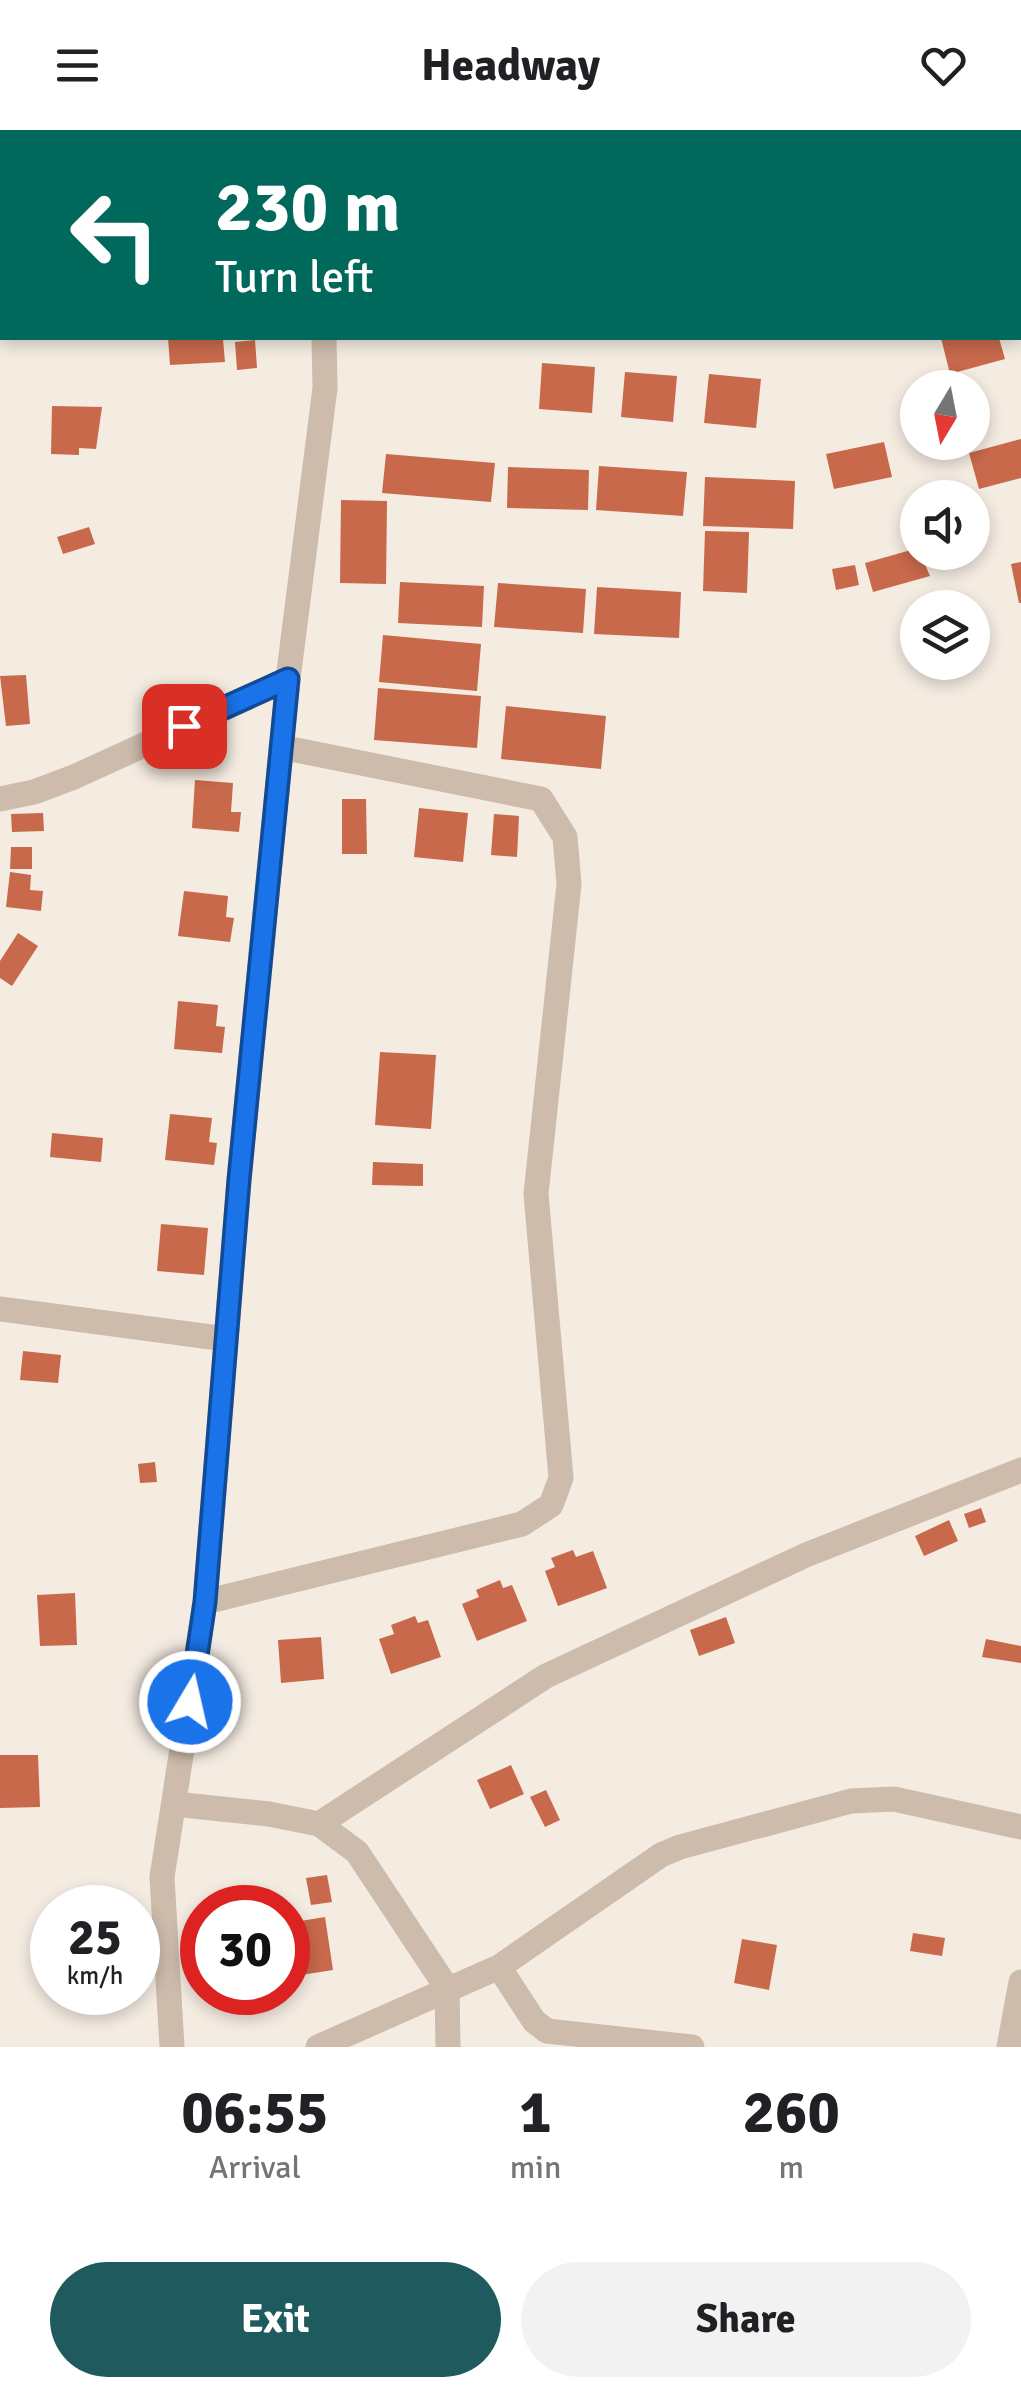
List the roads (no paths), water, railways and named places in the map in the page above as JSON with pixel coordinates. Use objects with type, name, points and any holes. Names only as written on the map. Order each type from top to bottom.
[{"type":"street","points":[[172,2047],[162,1878],[205,1602],[281,747],[324,388],[324,340]]},
{"type":"street","points":[[0,799],[74,777],[288,679]]},
{"type":"street","points":[[205,1602],[522,1524],[551,1505],[562,1478],[536,1194],[569,884],[565,837],[540,799],[281,747]]},
{"type":"street","points":[[0,1309],[226,1339]]},
{"type":"street","points":[[319,1824],[546,1676],[806,1555],[1021,1470]]},
{"type":"street","points":[[318,2047],[499,1967],[661,1855],[851,1800],[894,1799],[1021,1827]]},
{"type":"street","points":[[174,1804],[269,1814],[319,1824],[357,1852],[448,1988],[448,2047]]},
{"type":"street","points":[[499,1967],[534,2021],[547,2031],[692,2047]]},
{"type":"street","points":[[1009,2047],[1019,1995]]}]
